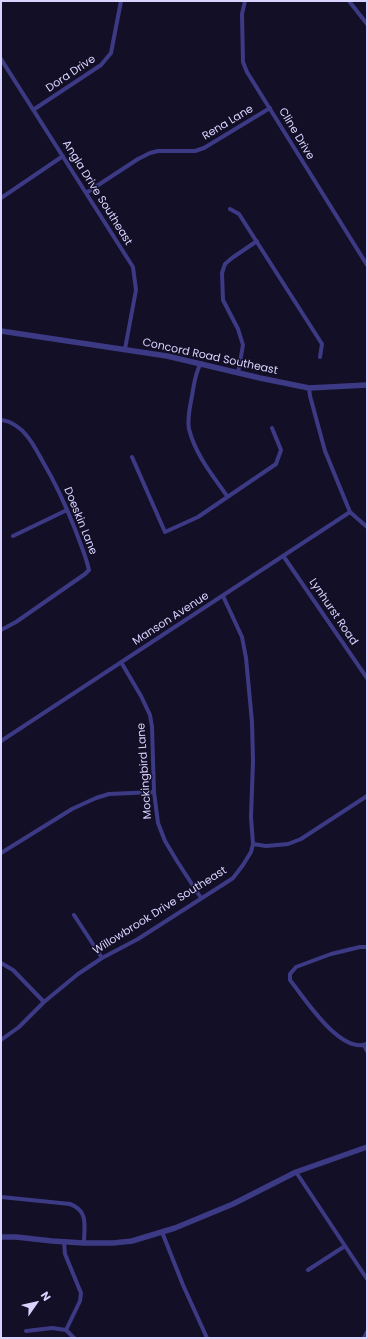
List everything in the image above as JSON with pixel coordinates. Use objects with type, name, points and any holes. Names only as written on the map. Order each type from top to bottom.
[{"type":"street","name":"Dora Drive","points":[[33,110],[101,65],[112,54],[121,1]]},
{"type":"street","name":"Cline Drive","points":[[245,1],[242,14],[243,62],[247,72],[367,265]]},
{"type":"street","points":[[349,1],[367,24]]},
{"type":"street","name":"Angla Drive Southeast","points":[[1,59],[133,267],[136,290],[126,349]]},
{"type":"street","name":"Rena Lane","points":[[86,193],[138,159],[150,153],[158,151],[195,151],[204,148],[270,108]]},
{"type":"street","points":[[1,198],[63,156]]},
{"type":"street","points":[[230,209],[239,214],[322,344],[320,357]]},
{"type":"street","points":[[238,373],[243,345],[238,329],[222,300],[222,273],[225,264],[257,241]]},
{"type":"street","name":"Concord Road Southeast","points":[[1,331],[164,355],[309,388],[367,385]]},
{"type":"street","points":[[201,363],[196,372],[188,428],[195,447],[209,471],[227,496]]},
{"type":"street","points":[[309,388],[325,451],[350,512],[367,527]]},
{"type":"street","name":"Doeskin Lane","points":[[1,420],[5,420],[18,427],[28,436],[54,481],[87,558],[89,570],[28,614],[1,630]]},
{"type":"street","points":[[132,457],[165,532],[198,516],[276,464],[281,450],[272,428]]},
{"type":"street","points":[[13,536],[67,510]]},
{"type":"street","name":"Manson Avenue","points":[[1,741],[120,662],[284,557],[350,512]]},
{"type":"street","name":"Lynhurst Road","points":[[284,557],[367,678]]},
{"type":"street","name":"Willowbrook Drive Southeast","points":[[1,1040],[19,1027],[44,1002],[78,974],[102,958],[138,939],[233,878],[247,859],[253,844],[251,816],[253,761],[252,722],[246,658],[242,637],[223,596]]},
{"type":"street","name":"Mockingbird Lane","points":[[120,662],[141,696],[150,715],[152,727],[154,792],[158,823],[161,833],[201,898]]},
{"type":"street","points":[[1,853],[72,809],[88,801],[110,794],[154,792]]},
{"type":"street","points":[[253,844],[266,846],[288,844],[301,839],[367,796]]},
{"type":"street","points":[[74,915],[102,958]]},
{"type":"street","points":[[367,947],[360,947],[331,954],[296,967],[290,974],[290,980],[328,1028],[338,1037],[349,1042],[365,1044],[367,1051]]},
{"type":"street","points":[[1,963],[13,970],[44,1002]]},
{"type":"street","points":[[1,1237],[84,1243],[113,1243],[132,1241],[175,1228],[233,1204],[296,1172],[367,1147]]},
{"type":"street","points":[[296,1172],[367,1279]]},
{"type":"street","points":[[1,1197],[70,1204],[76,1206],[84,1218],[84,1243]]},
{"type":"street","points":[[162,1232],[183,1285],[207,1338]]},
{"type":"street","points":[[64,1242],[65,1254],[81,1293],[80,1301],[66,1330]]},
{"type":"street","points":[[308,1270],[345,1246]]},
{"type":"street","points":[[26,1331],[52,1328],[66,1330],[74,1338]]},
{"type":"street","points":[[364,1338],[367,1332]]}]
